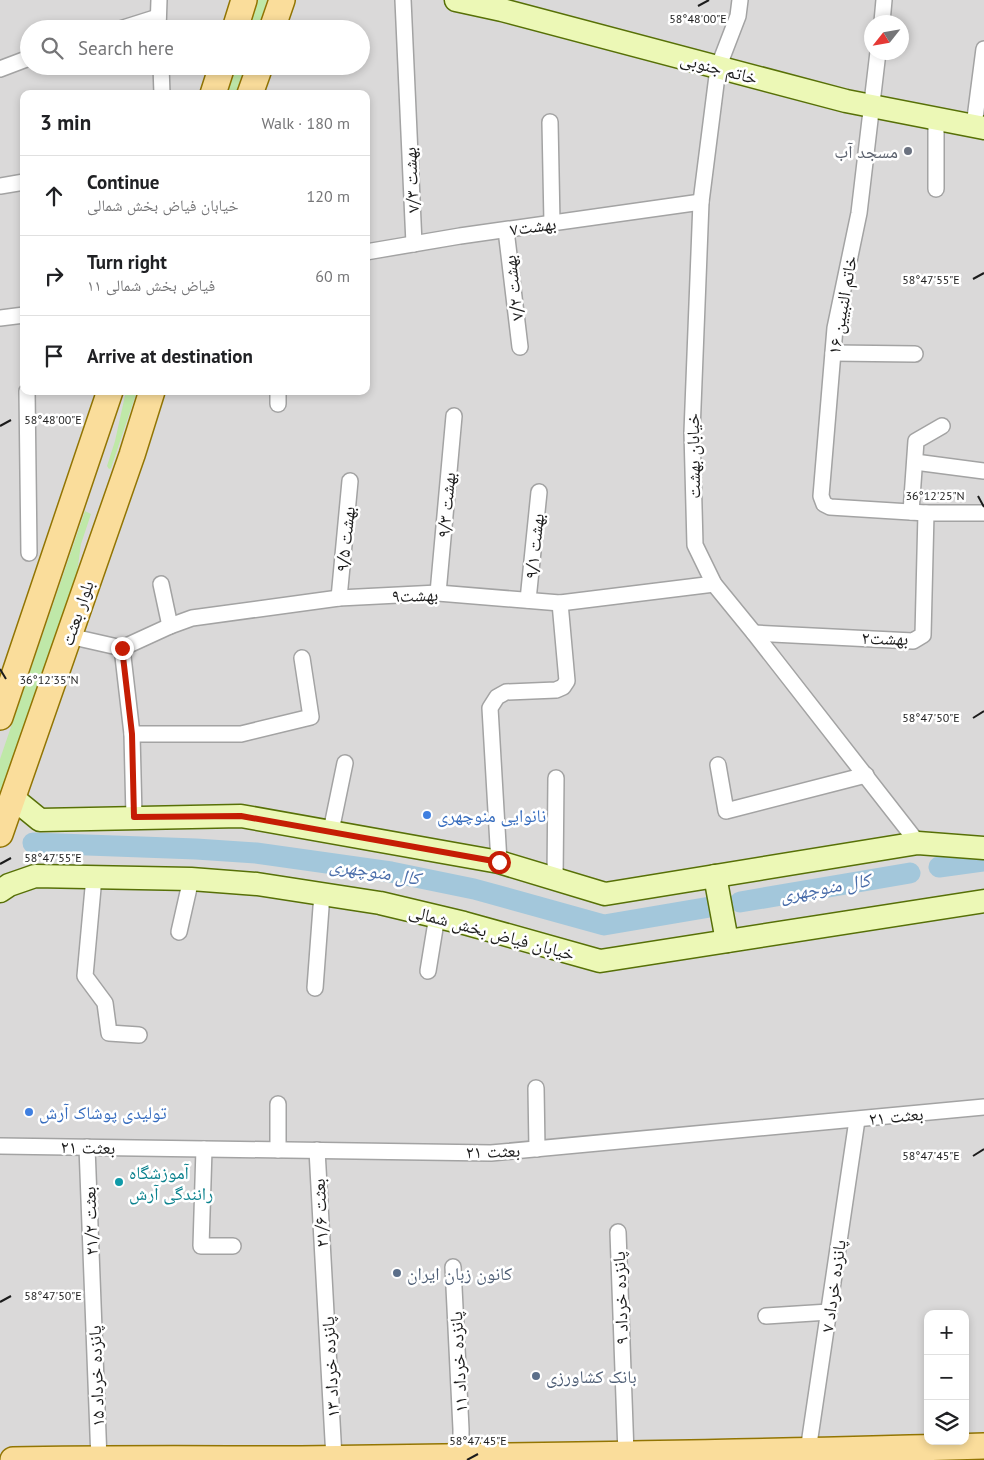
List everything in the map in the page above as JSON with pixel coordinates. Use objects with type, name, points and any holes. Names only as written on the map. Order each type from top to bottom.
[{"type":"main road","points":[[238,20],[244,0]]},
{"type":"main road","points":[[275,20],[282,0]]},
{"type":"main road","points":[[214,90],[219,75]]},
{"type":"main road","points":[[251,90],[257,75]]},
{"type":"main road","points":[[0,717],[109,395]]},
{"type":"main road","name":"بلوار بعثت","points":[[0,834],[118,496],[151,395]]},
{"type":"main road","points":[[80,482],[118,496]]},
{"type":"main road","points":[[13,1460],[300,1459],[461,1456],[538,1458],[808,1452],[898,1454],[984,1446]]},
{"type":"street","points":[[158,20],[159,0]]},
{"type":"street","name":"بهشت ۷/۳","points":[[403,0],[414,244]]},
{"type":"street","name":"خاتم جنوبی","points":[[456,0],[503,5],[718,68],[871,106],[979,127]]},
{"type":"street","name":"خیابان بهشت","points":[[740,0],[738,16],[718,68],[701,202],[692,432],[695,545],[714,584],[918,842]]},
{"type":"street","points":[[883,15],[884,0]]},
{"type":"street","points":[[979,127],[984,49]]},
{"type":"street","name":"خاتم النبیین ۱۶","points":[[877,60],[859,213],[835,328],[822,496],[824,504],[830,508],[911,512]]},
{"type":"street","points":[[0,69],[20,61]]},
{"type":"street","points":[[161,75],[162,90]]},
{"type":"street","points":[[936,119],[936,190]]},
{"type":"street","points":[[550,122],[552,224]]},
{"type":"street","points":[[0,186],[20,183]]},
{"type":"street","name":"بهشت۷","points":[[370,251],[701,202]]},
{"type":"street","name":"بهشت ۷/۲","points":[[506,230],[520,347]]},
{"type":"street","points":[[0,318],[20,316]]},
{"type":"street","points":[[832,353],[915,354]]},
{"type":"street","points":[[27,395],[29,553]]},
{"type":"street","name":"بهشت ۹/۳","points":[[438,594],[454,416]]},
{"type":"street","points":[[942,426],[916,441],[911,512],[984,513]]},
{"type":"street","points":[[915,462],[984,471]]},
{"type":"street","name":"بهشت ۹/۵","points":[[339,598],[350,480]]},
{"type":"street","name":"بهشت ۹/۱","points":[[528,600],[539,492]]},
{"type":"street","name":"بهشت۲","points":[[754,633],[912,641],[919,638],[922,635],[926,513]]},
{"type":"street","points":[[161,584],[170,626]]},
{"type":"street","name":"بهشت۹","points":[[122,648],[192,618],[339,598],[438,594],[560,603],[714,584]]},
{"type":"street","points":[[499,862],[490,708],[496,697],[506,692],[556,690],[563,687],[567,681],[560,603]]},
{"type":"street","points":[[69,636],[122,648],[132,734],[134,817]]},
{"type":"street","points":[[132,734],[241,734],[311,717],[302,658]]},
{"type":"street","points":[[332,831],[345,763]]},
{"type":"street","points":[[718,765],[726,812],[866,775]]},
{"type":"street","points":[[555,878],[556,778]]},
{"type":"street","points":[[13,798],[40,820],[241,816],[499,862],[605,894],[918,842],[984,848]]},
{"type":"street","name":"خیابان فیاض بخش شمالی","points":[[0,891],[9,885],[35,876],[191,879],[257,884],[380,903],[437,916],[600,961],[984,901]]},
{"type":"street","points":[[715,876],[727,941]]},
{"type":"street","points":[[94,877],[85,976],[105,1003],[109,1033],[139,1035]]},
{"type":"street","points":[[178,932],[191,879]]},
{"type":"street","points":[[315,988],[322,894]]},
{"type":"street","points":[[428,971],[437,916]]},
{"type":"street","points":[[536,1088],[537,1149]]},
{"type":"street","points":[[278,1104],[278,1150]]},
{"type":"street","name":"بعثت ۲۱","points":[[0,1146],[491,1153],[984,1107]]},
{"type":"street","name":"پانزده خرداد ۷","points":[[808,1452],[857,1120]]},
{"type":"street","name":"بعثت ۲۱/۲","points":[[87,1147],[93,1295]]},
{"type":"street","points":[[204,1149],[201,1246],[233,1246]]},
{"type":"street","name":"بعثت ۲۱/۶","points":[[317,1150],[324,1276]]},
{"type":"street","name":"پانزده خرداد ۹","points":[[618,1232],[641,1456]]},
{"type":"street","name":"پانزده خرداد ۱۱","points":[[453,1267],[461,1456]]},
{"type":"street","name":"پانزده خرداد ۱۳","points":[[324,1276],[334,1458]]},
{"type":"street","name":"پانزده خرداد ۱۵","points":[[93,1295],[99,1459]]},
{"type":"street","points":[[766,1316],[829,1312]]},
{"type":"shaded area","points":[[0,0],[984,0],[984,1460],[0,1460]]},
{"type":"green space","points":[[258,0],[267,0],[261,20],[251,20]]},
{"type":"green space","points":[[233,75],[242,75],[237,90],[227,90]]},
{"type":"green space","points":[[125,395],[136,395],[111,468],[109,469],[107,466],[115,441]]},
{"type":"green space","points":[[85,511],[91,514],[81,544],[76,580],[0,799],[0,759]]},
{"type":"waterway","name":"کال منوچهری","points":[[33,843],[256,853],[391,872],[474,889],[604,925],[710,907]]},
{"type":"waterway","name":"کال منوچهری","points":[[939,867],[984,861]]},
{"type":"waterway","name":"کال منوچهری","points":[[740,902],[910,873]]},
{"type":"place","name":"مسجد آب","points":[[908,151]]},
{"type":"place","name":"نانوایی منوچهری","points":[[427,815]]},
{"type":"place","name":"تولیدی پوشاک آرش","points":[[29,1112]]},
{"type":"place","name":"آموزشگاه رانندگی آرش","points":[[119,1182]]},
{"type":"place","name":"کانون زبان ایران","points":[[397,1273]]},
{"type":"place","name":"بانک کشاورزی","points":[[536,1376]]},
{"type":"route","points":[[122,648],[132,734],[134,817],[241,816],[499,862]]}]
